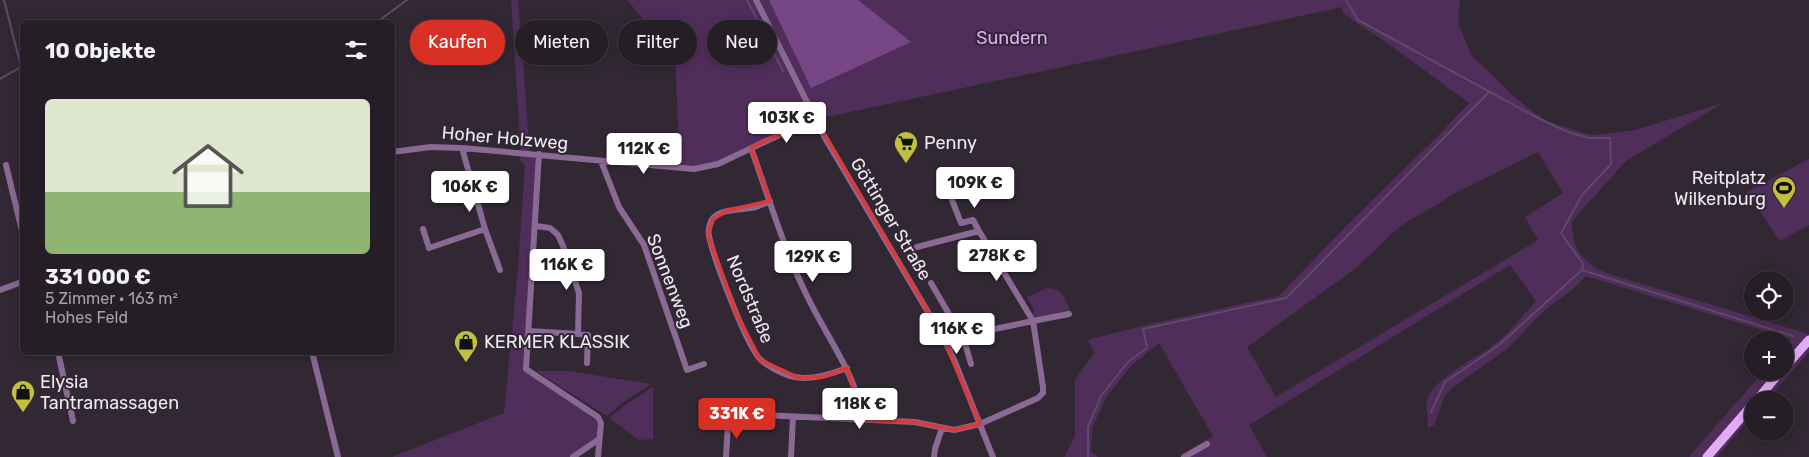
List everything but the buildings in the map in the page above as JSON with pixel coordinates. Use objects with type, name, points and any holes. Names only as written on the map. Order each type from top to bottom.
[{"type":"main road","points":[[1794,357],[1809,340]]},
{"type":"main road","points":[[1764,391],[1772,381]]},
{"type":"main road","points":[[1707,457],[1744,414]]},
{"type":"street","name":"Göttinger Straße","points":[[756,0],[815,118],[858,195],[944,339],[993,457]]},
{"type":"street","name":"Hoher Holzweg","points":[[395,152],[431,147],[462,148],[694,169],[718,164],[815,118]]},
{"type":"street","points":[[462,148],[485,229],[500,270]]},
{"type":"street","points":[[751,148],[783,240],[808,299],[847,368],[859,398],[863,420]]},
{"type":"street","points":[[539,154],[526,369],[598,417],[601,422],[598,457]]},
{"type":"street","name":"Sonnenweg","points":[[601,161],[619,207],[644,245],[687,370],[704,364]]},
{"type":"street","points":[[6,165],[20,223]]},
{"type":"street","name":"Nordstraße","points":[[770,200],[751,208],[726,211],[712,219],[709,227],[708,235],[718,266],[748,342],[760,360],[790,377],[811,379],[847,368]]},
{"type":"street","points":[[952,200],[965,235]]},
{"type":"street","points":[[726,457],[728,425],[733,417],[742,414],[915,422],[954,430],[980,424],[1038,398],[1043,393],[1042,370],[1033,321],[973,220],[961,223]]},
{"type":"street","points":[[536,226],[550,228],[558,235],[563,246],[579,293],[578,334]]},
{"type":"street","points":[[423,229],[429,248],[485,229]]},
{"type":"street","points":[[918,246],[979,231]]},
{"type":"street","points":[[0,290],[20,283]]},
{"type":"street","points":[[931,283],[964,340],[971,364]]},
{"type":"street","points":[[964,340],[985,331],[1068,314]]},
{"type":"street","points":[[529,331],[588,335],[587,363]]},
{"type":"street","points":[[59,355],[73,421]]},
{"type":"street","points":[[313,355],[338,457]]},
{"type":"street","points":[[791,457],[793,417]]},
{"type":"street","points":[[934,457],[934,449],[942,428]]},
{"type":"street","points":[[572,457],[598,440]]},
{"type":"street","points":[[1184,457],[1207,444]]},
{"type":"highlighted area","points":[[815,118],[944,339],[980,424],[954,430],[915,422],[863,420],[847,368],[822,377],[799,378],[760,360],[736,313],[708,235],[713,219],[726,211],[770,201],[751,148]]},
{"type":"green space","points":[[511,0],[518,0],[520,20],[515,20],[515,61]]},
{"type":"green space","name":"Sundern","points":[[627,0],[769,0],[811,87],[839,0],[1460,0],[1458,22],[1471,55],[1530,110],[1549,122],[1592,135],[1615,133],[1635,130],[1723,103],[1626,161],[1572,221],[1574,240],[1586,260],[1609,274],[1744,314],[1744,321],[1766,321],[1809,334],[1809,352],[1794,369],[1794,331],[1765,331],[1586,276],[1574,288],[1545,310],[1508,348],[1452,388],[1444,397],[1435,424],[1429,428],[1427,425],[1427,399],[1435,387],[1451,373],[1499,341],[1536,301],[1510,265],[1249,425],[1267,457],[1190,457],[1187,451],[1213,436],[1159,343],[1132,365],[1107,396],[1092,428],[1091,451],[1098,457],[1064,457],[1075,436],[1075,380],[1094,353],[1088,340],[1150,324],[1279,296],[1469,103],[1343,13],[1342,7],[815,118],[718,164],[680,168],[675,65],[697,65],[697,20],[644,20]],"holes":[[[1538,152],[1563,193],[1525,217],[1538,240],[1276,397],[1247,347],[1356,268],[1399,227],[1459,191]]]},
{"type":"green space","points":[[515,65],[523,65],[530,153],[539,154],[526,369],[598,417],[598,440],[573,457],[392,457],[504,413],[518,269],[525,166],[520,160]]},
{"type":"green space","name":"Reitplatz Wilkenburg","points":[[1809,159],[1809,225],[1780,241],[1747,192]]},
{"type":"green space","points":[[1047,288],[1060,292],[1071,312],[1039,319],[1033,315],[1034,310],[1027,297]]},
{"type":"green space","points":[[536,371],[569,371],[651,384],[622,403],[607,416]]},
{"type":"green space","points":[[1755,381],[1784,381],[1775,391],[1746,391]]},
{"type":"green space","points":[[653,387],[653,439],[639,440],[609,418]]},
{"type":"green space","points":[[1744,394],[1744,425],[1717,457],[1689,457]]},
{"type":"shaded area","points":[[769,0],[858,0],[911,42],[811,88]]},
{"type":"waterway","points":[[4,0],[20,63]]},
{"type":"waterway","points":[[380,20],[407,0]]},
{"type":"waterway","points":[[747,0],[783,71]]},
{"type":"waterway","points":[[1346,0],[1358,20],[1536,117],[1568,132],[1589,138],[1610,138],[1611,164],[1582,195],[1561,233],[1583,264],[1582,270],[1499,345],[1445,382],[1431,412]]},
{"type":"waterway","points":[[0,79],[20,68]]},
{"type":"waterway","points":[[1088,457],[1088,427],[1101,396],[1128,362],[1147,348],[1143,329],[1286,298],[1489,92]]},
{"type":"waterway","points":[[1582,270],[1777,331]]},
{"type":"place","name":"Penny","points":[[906,164]]},
{"type":"place","name":"Reitplatz Wilkenburg","points":[[1784,209]]},
{"type":"place","name":"KERMER KLASSIK","points":[[466,363]]},
{"type":"place","name":"Elysia Tantramassagen","points":[[23,413]]}]
